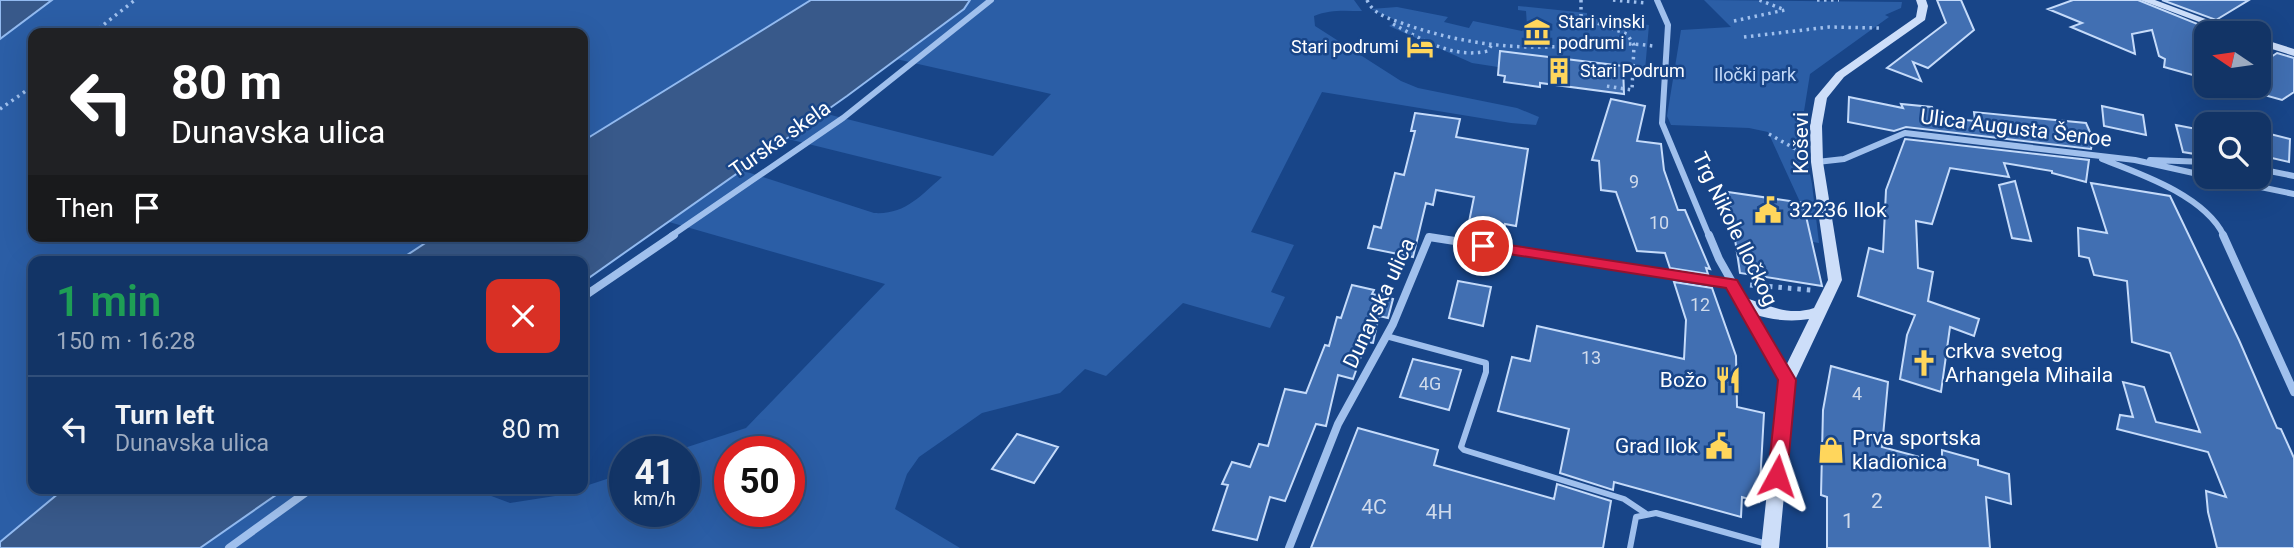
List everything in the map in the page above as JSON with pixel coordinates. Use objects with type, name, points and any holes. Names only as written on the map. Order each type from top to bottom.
[{"type":"main road","name":"Koševi","points":[[1831,292],[1835,280],[1834,267],[1817,162],[1816,126],[1821,98],[1840,75],[1921,18],[1921,0]]},
{"type":"main road","points":[[2145,0],[2204,21]]},
{"type":"main road","points":[[2272,45],[2294,53]]},
{"type":"main road","points":[[1770,546],[1787,380],[1831,292]]},
{"type":"main road","points":[[1742,302],[1771,314],[1786,316],[1802,317],[1821,311]]},
{"type":"street","name":"Turska skela","points":[[588,294],[824,131],[991,0]]},
{"type":"street","points":[[1659,2],[1668,25],[1668,49]]},
{"type":"street","name":"Trg Nikole Iločkog","points":[[1668,49],[1662,123],[1665,133],[1731,284],[1787,380]]},
{"type":"street","name":"Ulica Augusta Šenoe","points":[[1817,162],[1845,160],[1860,155],[1889,136],[1905,133],[2135,160],[2194,162]]},
{"type":"street","points":[[2093,155],[2155,180],[2194,203],[2219,226],[2294,391]]},
{"type":"street","name":"Ulica Augusta Šenoe","points":[[2135,160],[2194,173]]},
{"type":"street","points":[[2271,171],[2294,176]]},
{"type":"street","points":[[2270,189],[2294,194]]},
{"type":"street","name":"Dunavska ulica","points":[[1289,548],[1338,424],[1386,336],[1429,237],[1731,284]]},
{"type":"street","points":[[229,548],[304,494]]},
{"type":"lane","points":[[1386,336],[1486,363],[1486,372],[1461,447],[1464,450],[1624,499],[1645,513]]},
{"type":"lane","points":[[1630,548],[1636,517],[1645,513],[1656,513],[1770,546]]},
{"type":"path","points":[[99,28],[135,0]]},
{"type":"path","points":[[1367,0],[1371,9],[1422,30],[1451,38],[1532,47],[1634,44],[1668,49]]},
{"type":"path","points":[[1581,0],[1581,17],[1627,34],[1634,44],[1632,90],[1605,86]]},
{"type":"path","points":[[1613,0],[1659,2]]},
{"type":"path","points":[[1734,21],[1785,10],[1759,0]]},
{"type":"path","points":[[1817,0],[1842,0]]},
{"type":"path","points":[[1393,24],[1430,42],[1458,51],[1482,53],[1488,51],[1492,44]]},
{"type":"path","points":[[1744,37],[1829,27],[1905,30]]},
{"type":"path","points":[[0,109],[28,89]]},
{"type":"path","points":[[1769,134],[1792,146]]},
{"type":"path","points":[[1731,284],[1831,292]]},
{"type":"green space","points":[[52,0],[811,0],[588,138],[588,28],[28,28],[28,242],[427,242],[406,256],[28,256],[28,494],[58,494],[0,542],[0,39]]},
{"type":"green space","points":[[970,0],[1354,0],[1362,11],[1320,14],[1314,16],[1315,26],[1401,81],[1418,88],[1517,108],[1539,117],[1536,125],[1511,123],[1322,92],[1251,232],[1294,245],[1271,292],[1285,297],[1270,328],[1183,303],[1106,376],[1085,369],[1060,393],[982,413],[919,457],[907,474],[895,509],[960,548],[200,548],[277,494],[486,494],[510,503],[561,494],[588,494],[588,485],[609,478],[609,527],[700,527],[700,443],[714,438],[714,527],[805,527],[805,436],[721,436],[746,428],[885,284],[669,222],[741,170],[874,213],[895,211],[911,203],[942,177],[788,139],[823,113],[993,156],[1051,94],[896,59],[963,9]]},
{"type":"green space","name":"Iločki park","points":[[1704,0],[1902,2],[1901,8],[1885,15],[1889,17],[1810,74],[1801,130],[1812,184],[1819,243],[1813,242],[1803,203],[1800,202],[1768,132],[1749,128],[1671,125],[1667,116],[1681,30],[1731,27]]},
{"type":"green space","points":[[1518,6],[1587,13],[1587,18],[1649,25],[1645,70],[1501,51],[1498,67],[1472,63],[1389,26],[1397,21],[1371,9],[1397,7],[1448,17],[1444,22],[1469,28],[1473,21],[1522,31],[1523,26],[1527,26],[1526,11],[1518,10]]},
{"type":"shaded area","points":[[0,0],[52,0],[0,39]]},
{"type":"shaded area","points":[[811,0],[970,0],[964,9],[847,96],[588,278],[588,256],[406,256],[427,242],[588,242],[588,138]]},
{"type":"shaded area","points":[[58,494],[277,494],[200,548],[0,548],[0,542]]},
{"type":"building","points":[[1937,0],[1961,0],[1974,30],[1928,68],[1913,62],[1921,81],[1887,68],[1946,23]]},
{"type":"building","points":[[2073,0],[2138,0],[2194,23],[2194,75],[2164,67],[2165,59],[2159,56],[2152,30],[2132,34],[2135,54],[2071,27],[2082,23],[2048,9]]},
{"type":"building","points":[[2162,0],[2249,0],[2216,20]]},
{"type":"building","name":"Stari Podrum","points":[[1500,51],[1623,66],[1624,94],[1540,83],[1540,87],[1504,82],[1505,76],[1498,75]]},
{"type":"building","points":[[2277,53],[2294,58],[2294,92],[2282,100],[2272,97],[2272,56]]},
{"type":"building","points":[[1849,97],[1903,108],[1901,104],[1932,107],[1936,117],[1975,121],[1974,112],[2086,123],[2093,139],[2091,149],[1906,127],[1894,131],[1848,122]]},
{"type":"building","points":[[1611,99],[1645,106],[1637,141],[1661,144],[1664,170],[1678,210],[1685,210],[1710,269],[1706,268],[1708,274],[1670,268],[1665,253],[1637,251],[1616,192],[1601,190],[1599,161],[1592,160]]},
{"type":"building","points":[[2102,106],[2143,115],[2146,135],[2104,126]]},
{"type":"building","points":[[1415,113],[1460,119],[1456,137],[1528,149],[1516,226],[1505,224],[1503,239],[1467,232],[1474,197],[1436,190],[1433,205],[1426,203],[1413,257],[1368,248],[1374,226],[1381,228],[1395,173],[1404,175],[1415,131],[1411,131]]},
{"type":"building","points":[[2176,125],[2194,128],[2194,154],[2183,152]]},
{"type":"building","points":[[2271,134],[2290,139],[2289,162],[2271,158]]},
{"type":"building","points":[[1905,139],[2089,160],[2086,182],[2052,171],[2004,163],[2009,177],[1950,168],[1932,224],[1916,221],[1918,268],[1933,272],[1928,301],[1979,319],[1974,336],[1950,327],[1941,392],[1900,379],[1907,335],[1915,315],[1858,296],[1869,248],[1883,252],[1886,190]]},
{"type":"building","points":[[2015,181],[2031,241],[2012,238],[1999,185]]},
{"type":"building","points":[[2091,183],[2170,196],[2239,340],[2277,428],[2281,429],[2294,458],[2294,548],[2217,548],[2206,491],[2226,497],[2208,452],[2117,429],[2120,415],[2133,417],[2123,382],[2144,387],[2156,422],[2200,432],[2170,353],[2132,342],[2127,281],[2094,275],[2089,258],[2079,256],[2078,228],[2107,233]]},
{"type":"building","points":[[1728,192],[1803,203],[1822,286],[1740,273]]},
{"type":"building","points":[[1458,281],[1491,287],[1483,326],[1449,318]]},
{"type":"building","points":[[1674,282],[1712,288],[1736,356],[1737,407],[1764,413],[1759,502],[1742,497],[1741,517],[1614,482],[1613,490],[1560,473],[1569,429],[1498,411],[1512,357],[1530,361],[1537,326],[1684,359],[1686,320]]},
{"type":"building","points":[[1352,285],[1374,290],[1372,294],[1393,299],[1388,318],[1379,316],[1373,343],[1366,342],[1353,379],[1338,375],[1326,426],[1316,424],[1285,501],[1270,497],[1257,540],[1213,530],[1228,485],[1222,484],[1232,462],[1250,467],[1259,444],[1268,446],[1285,389],[1306,393],[1325,345],[1329,346],[1337,317],[1341,318]]},
{"type":"building","points":[[1413,359],[1461,370],[1449,410],[1400,397]]},
{"type":"building","points":[[1831,366],[1888,382],[1882,447],[1942,463],[1942,450],[1978,460],[1978,465],[2009,474],[2011,504],[1986,497],[1990,548],[1827,548],[1827,497],[1821,495],[1823,410]]},
{"type":"building","points":[[1358,428],[1438,450],[1434,465],[1554,499],[1557,484],[1611,501],[1603,548],[1311,548]]},
{"type":"building","points":[[1017,434],[1058,447],[1034,483],[992,469]]},
{"type":"place","name":"Stari vinski podrumi","points":[[1537,32]]},
{"type":"place","name":"Stari podrumi","points":[[1420,47]]},
{"type":"place","name":"Stari Podrum","points":[[1559,71]]},
{"type":"place","name":"32236 Ilok","points":[[1768,210]]},
{"type":"place","name":"crkva svetog Arhangela Mihaila","points":[[1924,363]]},
{"type":"place","name":"Božo","points":[[1728,380]]},
{"type":"place","name":"Grad Ilok","points":[[1719,446]]},
{"type":"place","name":"Prva sportska kladionica","points":[[1831,450]]},
{"type":"route","points":[[1483,246],[1731,284],[1787,380],[1777,476]]}]
